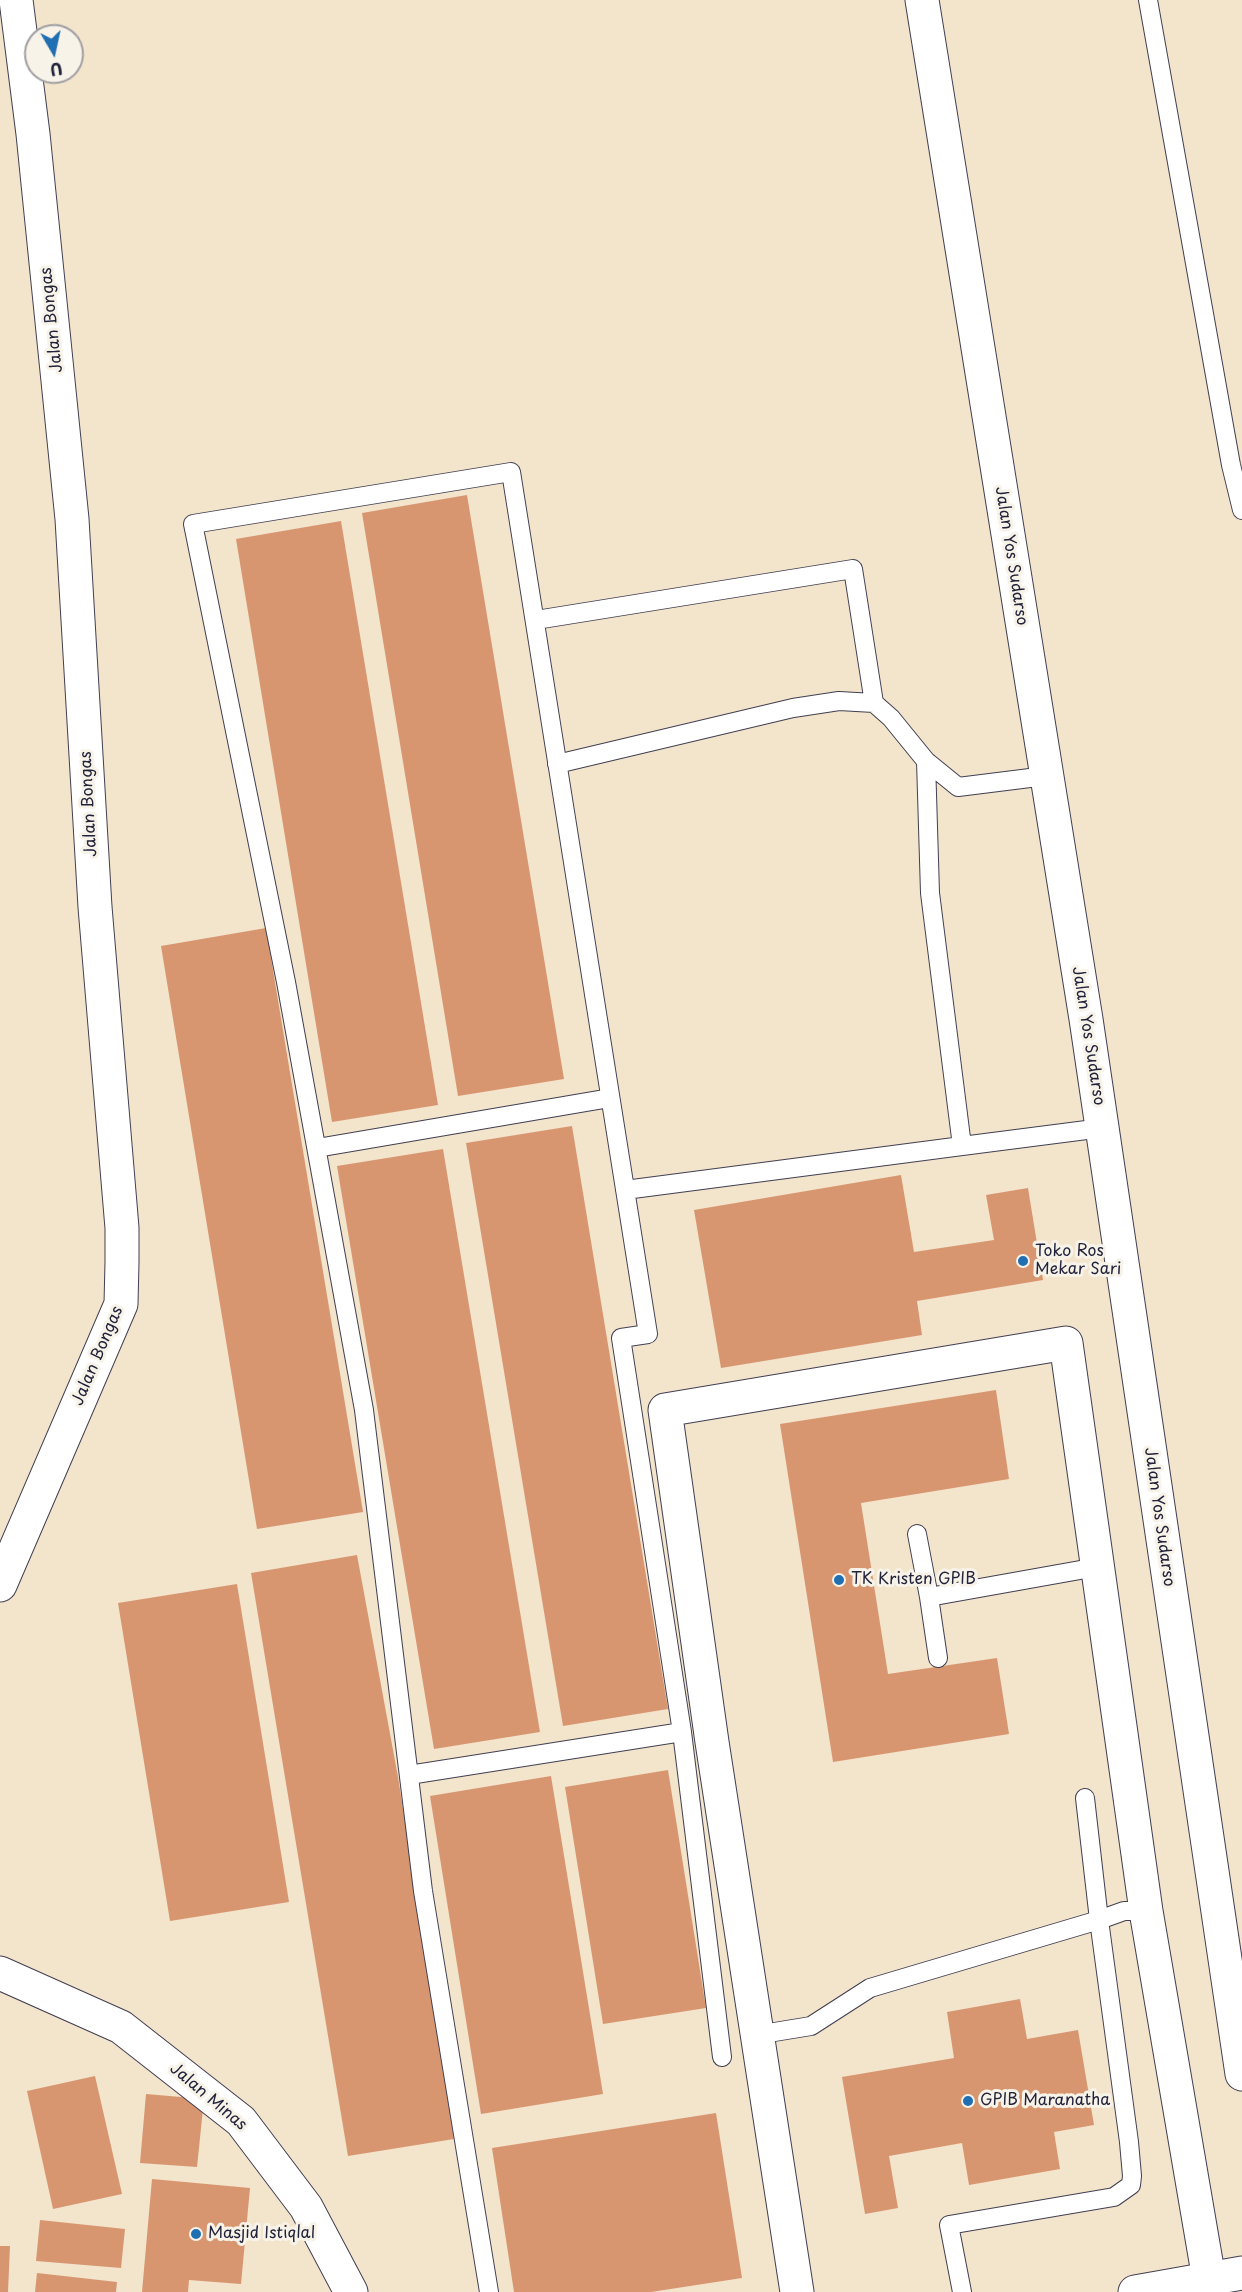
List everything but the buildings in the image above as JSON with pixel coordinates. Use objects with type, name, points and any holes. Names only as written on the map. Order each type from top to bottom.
[{"type":"street","name":"Jalan Bongas","points":[[0,1585],[121,1304],[122,1262],[122,1228],[95,907],[72,519],[33,134],[16,0]]},
{"type":"street","name":"Jalan Yos Sudarso","points":[[922,0],[1102,1128],[1242,2074]]},
{"type":"street","points":[[797,2292],[710,1730],[665,1410],[1066,1343],[1146,1911],[1209,2279]]},
{"type":"street","name":"Jalan Minas","points":[[0,1973],[121,2027],[241,2121],[306,2207],[351,2292]]},
{"type":"street","points":[[1135,2292],[1242,2273]]},
{"type":"lane","points":[[1148,0],[1237,465],[1242,510]]},
{"type":"lane","points":[[489,2292],[423,1891],[364,1410],[284,970],[193,524],[511,472],[648,1334],[621,1338],[682,1732],[722,2057]]},
{"type":"lane","points":[[536,620],[852,570],[874,703]]},
{"type":"lane","points":[[557,764],[793,708],[839,701],[874,703],[891,718],[926,761],[958,787],[1046,776]]},
{"type":"lane","points":[[926,761],[930,893],[962,1146]]},
{"type":"lane","points":[[317,1148],[610,1098]]},
{"type":"lane","points":[[625,1190],[1102,1128]]},
{"type":"lane","points":[[917,1534],[938,1658]]},
{"type":"lane","points":[[928,1598],[1097,1568]]},
{"type":"lane","points":[[410,1775],[682,1732]]},
{"type":"lane","points":[[962,2292],[949,2225],[1114,2197],[1131,2185],[1131,2158],[1085,1797]]},
{"type":"lane","points":[[756,2035],[811,2026],[870,1988],[1124,1911],[1146,1911]]},
{"type":"place","name":"Toko Ros Mekar Sari","points":[[1023,1261]]},
{"type":"place","name":"TK Kristen GPIB","points":[[839,1580]]},
{"type":"place","name":"GPIB Maranatha","points":[[968,2101]]},
{"type":"place","name":"Masjid Istiqlal","points":[[196,2234]]}]
